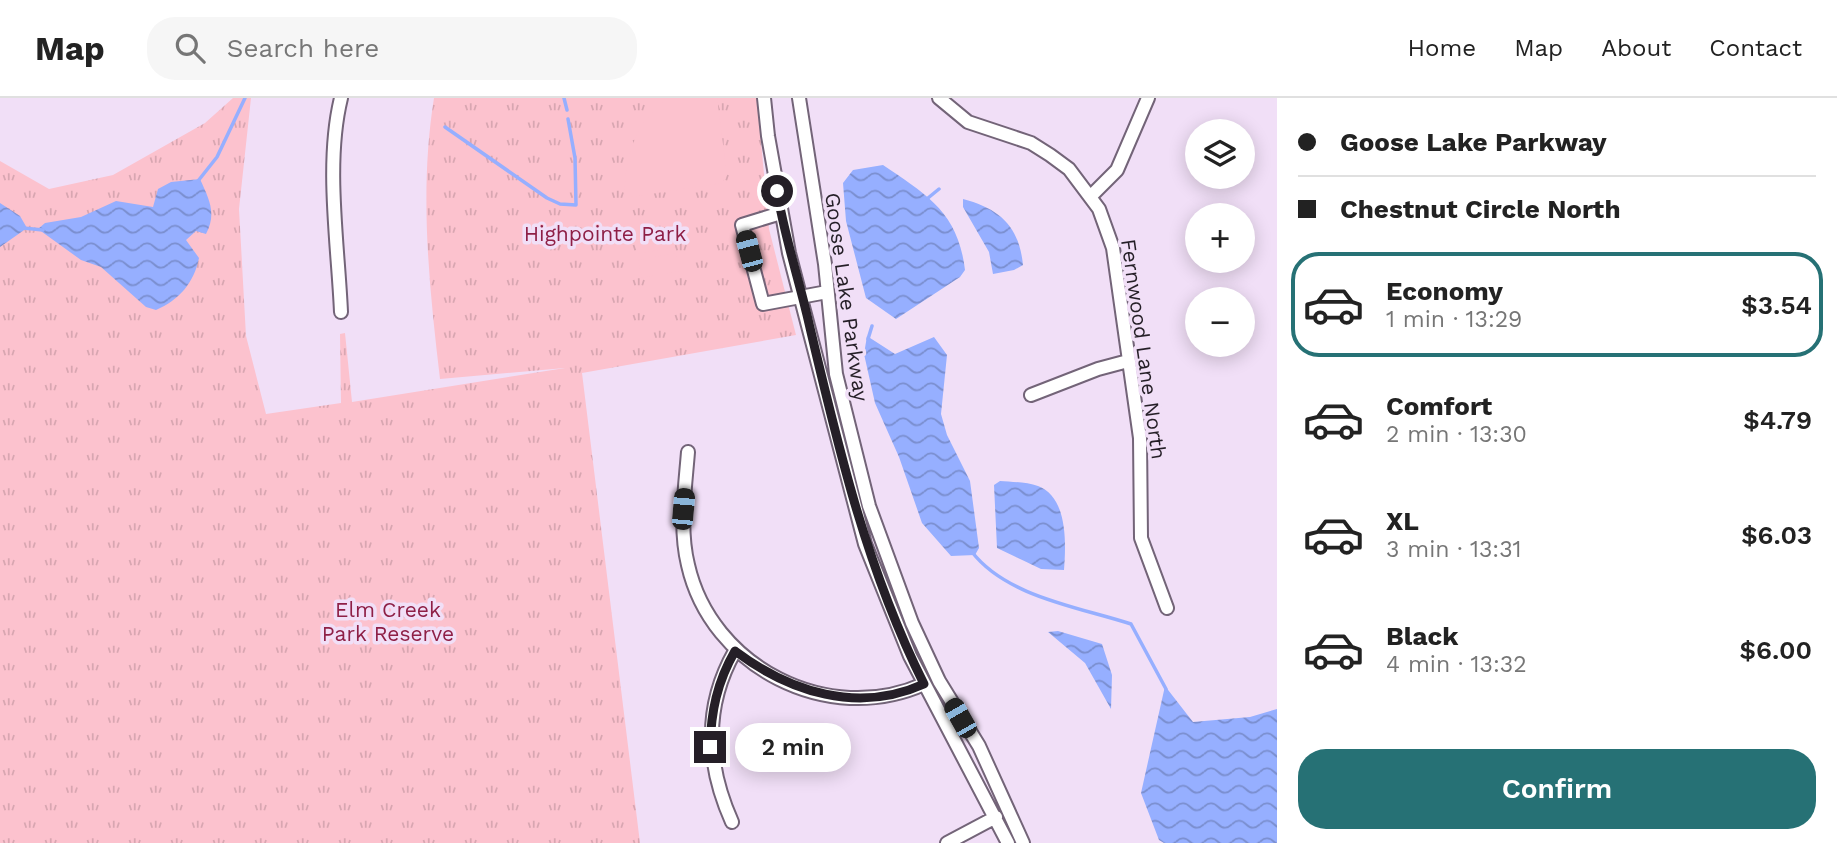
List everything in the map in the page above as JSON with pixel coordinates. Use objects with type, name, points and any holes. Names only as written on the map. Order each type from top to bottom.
[{"type":"street","points":[[341,98],[335,136],[341,312]]},
{"type":"street","name":"Goose Lake Parkway","points":[[765,98],[781,213],[857,520],[887,604],[924,684],[1008,843]]},
{"type":"street","name":"Goose Lake Parkway","points":[[799,98],[827,292],[835,374],[869,506],[891,571],[939,681],[979,746],[1023,843]]},
{"type":"street","name":"Fernwood Lane North","points":[[939,98],[968,122],[1031,143],[1050,155],[1069,169],[1091,196],[1113,248],[1141,452],[1138,519],[1141,538],[1167,608]]},
{"type":"street","points":[[1091,196],[1117,170],[1148,98]]},
{"type":"street","points":[[781,213],[742,225],[764,304],[827,292]]},
{"type":"street","points":[[1031,395],[1098,369],[1128,361]]},
{"type":"street","points":[[688,452],[683,509],[688,566],[703,604],[735,651],[767,674],[793,687],[821,694],[850,698],[878,696],[924,684]]},
{"type":"street","points":[[732,822],[714,773],[710,747],[716,696],[723,671],[735,651]]},
{"type":"street","points":[[947,843],[996,817]]},
{"type":"green space","name":"Elm Creek Park Reserve","points":[[233,98],[251,98],[239,209],[246,336],[266,414],[341,403],[340,334],[345,333],[352,402],[565,368],[440,379],[429,274],[426,203],[434,98],[757,98],[769,229],[796,335],[582,373],[640,843],[0,843],[0,161],[49,189],[113,175],[205,123]]},
{"type":"green space","points":[[668,98],[717,98],[727,175],[722,183],[625,198],[629,155],[634,142],[647,118]]},
{"type":"green space","points":[[671,229],[675,247],[637,254],[634,236]]},
{"type":"green space","points":[[676,253],[679,271],[642,278],[638,260]]},
{"type":"water","points":[[883,165],[926,196],[948,219],[961,250],[965,270],[960,277],[896,319],[866,298],[846,221],[843,183],[853,170]]},
{"type":"water","points":[[200,179],[209,200],[211,219],[206,234],[196,231],[186,240],[199,258],[197,267],[184,290],[156,310],[146,307],[101,267],[81,260],[38,229],[45,223],[81,217],[116,201],[153,207],[158,189],[171,182]]},
{"type":"water","points":[[963,199],[987,208],[1005,221],[1017,240],[1023,265],[1014,270],[993,274],[989,252],[963,207]]},
{"type":"water","points":[[0,203],[20,216],[27,228],[0,247]]},
{"type":"water","points":[[867,336],[895,354],[934,337],[947,355],[941,414],[947,435],[970,481],[979,548],[975,555],[951,556],[922,523],[899,457],[875,403],[864,354]]},
{"type":"water","points":[[1000,481],[1038,486],[1055,500],[1065,535],[1064,570],[1041,569],[997,548],[994,485]]},
{"type":"water","points":[[1058,631],[1102,644],[1112,675],[1111,709],[1085,663],[1048,632]]},
{"type":"water","points":[[1165,686],[1193,722],[1250,717],[1277,709],[1277,843],[1164,843],[1159,840],[1141,793]]},
{"type":"waterway","points":[[198,181],[217,157],[245,98]]},
{"type":"waterway","points":[[564,98],[567,110]]},
{"type":"waterway","points":[[445,127],[547,198],[560,204],[576,205],[575,158],[568,119]]},
{"type":"waterway","points":[[928,198],[939,189]]},
{"type":"waterway","points":[[23,228],[43,230]]},
{"type":"waterway","points":[[868,339],[872,326]]},
{"type":"waterway","points":[[972,552],[1004,580],[1024,590],[1067,606],[1131,624],[1166,689]]},
{"type":"route","points":[[710,747],[716,696],[723,671],[735,651],[767,674],[793,687],[821,694],[850,698],[878,696],[924,684],[887,604],[853,508],[789,253],[777,191]]},
{"type":"park label","name":"Highpointe Park","points":[[605,233]]}]
